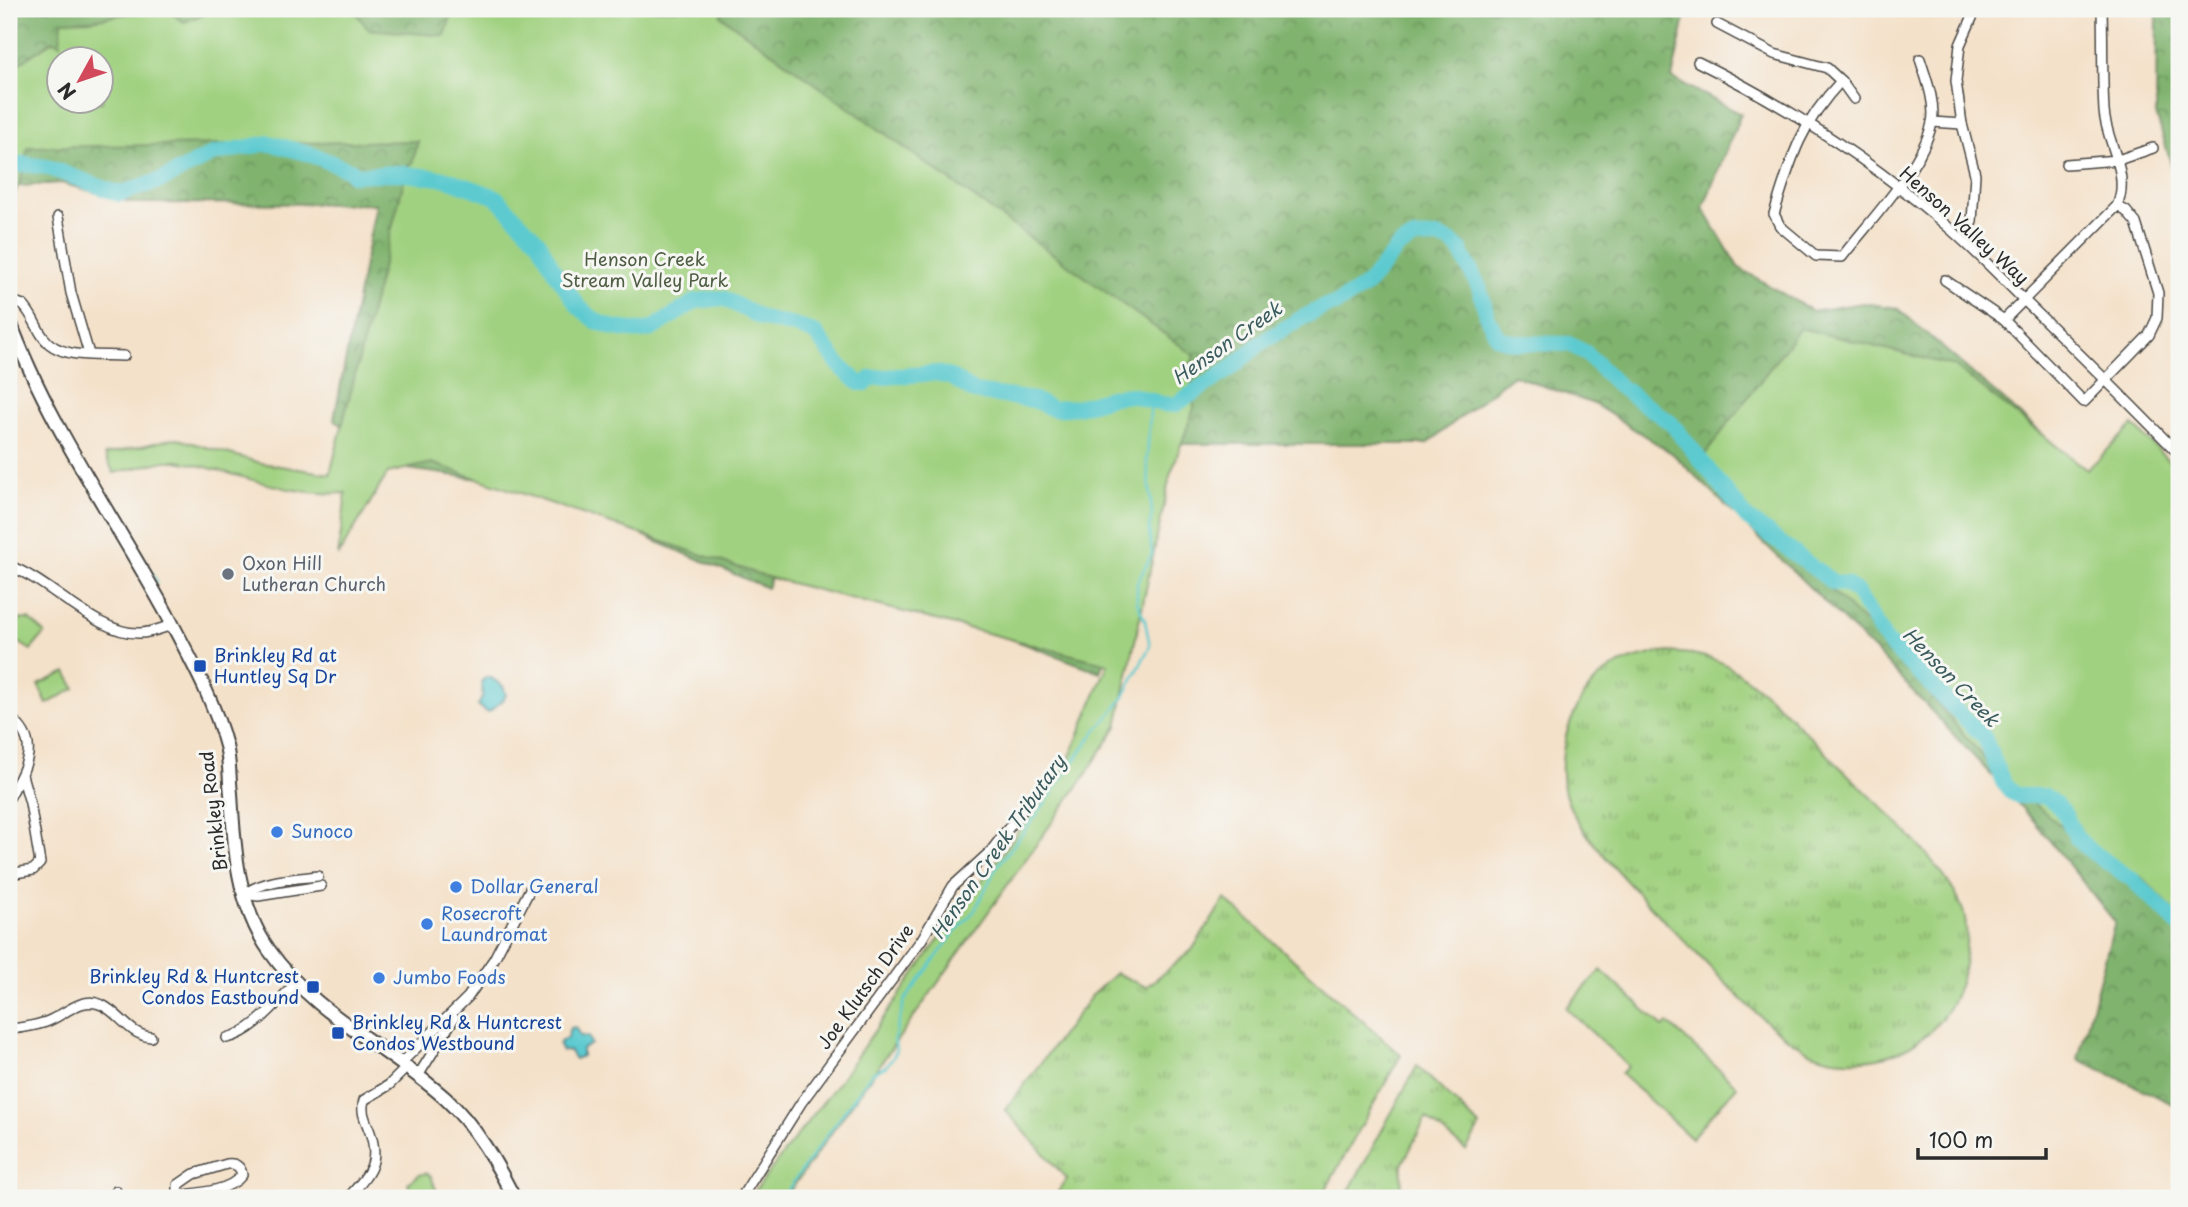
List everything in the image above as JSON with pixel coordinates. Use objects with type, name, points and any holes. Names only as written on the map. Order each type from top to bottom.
[{"type":"main road","name":"Brinkley Road","points":[[9,319],[28,367],[50,410],[172,625],[209,699],[226,746],[236,856],[244,894],[262,940],[296,984],[404,1065],[452,1105],[477,1134],[497,1164],[514,1198]]},
{"type":"street","points":[[1972,222],[1975,174],[1962,124],[1956,81],[1960,46],[1976,9]]},
{"type":"street","points":[[2004,320],[2117,206],[2122,184],[2118,160],[2104,114],[2102,9]]},
{"type":"street","points":[[1717,24],[1774,54],[1827,68],[1854,99]]},
{"type":"street","points":[[1841,81],[1823,100],[1793,152],[1774,214],[1780,226],[1816,256],[1842,257],[1898,186],[1921,150],[1932,122],[1931,100],[1920,60]]},
{"type":"street","name":"Henson Valley Way","points":[[1698,61],[1768,98],[1898,186],[1974,251],[2179,454]]},
{"type":"street","points":[[1932,122],[1962,124]]},
{"type":"street","points":[[2066,164],[2118,160],[2153,148]]},
{"type":"street","points":[[1945,281],[2004,320],[2084,402],[2148,335],[2157,318],[2158,293],[2136,223],[2126,211],[2117,206]]},
{"type":"street","points":[[58,217],[71,293],[89,354]]},
{"type":"street","points":[[9,300],[23,305],[43,338],[55,348],[66,353],[124,356]]},
{"type":"street","points":[[9,566],[98,620],[118,629],[141,633],[172,625]]},
{"type":"street","points":[[9,717],[20,726],[28,741],[29,752],[22,775],[9,798]]},
{"type":"street","points":[[9,874],[33,870],[40,863],[30,803],[22,775]]},
{"type":"street","name":"Joe Klutsch Drive","points":[[741,1198],[801,1103],[922,939],[953,886],[991,851],[1027,804]]},
{"type":"street","points":[[244,894],[257,885],[269,882],[320,881]]},
{"type":"street","points":[[418,1076],[460,1007],[494,959],[530,889]]},
{"type":"street","points":[[227,1038],[254,1024],[296,984]]},
{"type":"street","points":[[9,1029],[44,1023],[78,1005],[90,1003],[106,1007],[134,1032],[151,1037]]},
{"type":"street","points":[[348,1198],[367,1176],[376,1152],[363,1113],[364,1100],[389,1085],[404,1065],[460,1007]]},
{"type":"street","points":[[232,1164],[242,1170],[240,1178],[232,1184],[182,1197],[178,1193],[178,1185],[194,1174],[232,1164]]},
{"type":"green space","points":[[9,9],[1687,9],[1672,78],[1741,114],[1703,208],[1738,267],[1812,311],[1863,303],[1897,308],[2092,477],[2179,477],[2179,1107],[2078,1059],[2115,922],[2034,821],[1882,658],[1673,454],[1594,404],[1513,375],[1427,444],[1164,444],[1133,585],[1100,672],[1000,635],[773,571],[767,588],[655,541],[557,490],[394,467],[334,419],[376,204],[133,203],[61,183],[9,187]]},
{"type":"green space","name":"Henson Creek Stream Valley Park","points":[[155,9],[164,9],[184,22],[217,9],[353,9],[368,29],[445,36],[453,9],[723,9],[721,16],[1195,356],[1190,365],[1194,408],[1170,476],[1117,726],[1085,776],[785,1198],[749,1198],[840,1080],[1067,764],[1108,664],[767,577],[432,463],[388,473],[338,556],[346,493],[302,491],[177,461],[165,461],[114,473],[105,455],[175,438],[261,463],[330,474],[408,165],[412,164],[418,141],[28,147],[9,211],[9,70],[53,41],[60,44],[62,21],[91,20]]},
{"type":"green space","points":[[2157,9],[2179,9],[2179,190],[2156,114]]},
{"type":"green space","points":[[1800,328],[1954,366],[2087,470],[2133,425],[2179,471],[2179,915],[2141,877],[2135,888],[1993,769],[1893,650],[1742,504],[1701,460]]},
{"type":"green space","points":[[29,619],[45,633],[31,650],[15,640],[9,641],[9,620]]},
{"type":"green space","points":[[1663,652],[1713,659],[1728,666],[1758,688],[1786,712],[1889,814],[1925,852],[1953,890],[1962,908],[1966,926],[1962,974],[1957,990],[1941,1019],[1930,1031],[1903,1050],[1871,1059],[1840,1060],[1809,1051],[1792,1041],[1740,997],[1654,910],[1612,865],[1578,821],[1565,794],[1562,769],[1564,744],[1576,710],[1592,685],[1611,669],[1635,658]]},
{"type":"green space","points":[[66,672],[75,688],[47,704],[38,685]]},
{"type":"green space","points":[[1225,899],[1401,1055],[1321,1198],[1040,1198],[1055,1196],[1067,1179],[1005,1110],[1093,994],[1116,973],[1146,987],[1192,950]]},
{"type":"green space","points":[[1601,970],[1663,1027],[1668,1023],[1737,1086],[1691,1138],[1621,1074],[1628,1066],[1566,1008]]},
{"type":"green space","points":[[1417,1066],[1480,1126],[1466,1150],[1426,1118],[1402,1165],[1401,1198],[1345,1198]]},
{"type":"green space","points":[[426,1173],[431,1176],[439,1198],[408,1198],[413,1196],[408,1183]]},
{"type":"water","points":[[486,677],[503,686],[506,694],[489,712],[478,705],[482,694],[481,682]]},
{"type":"water","points":[[575,1027],[580,1036],[588,1037],[591,1044],[582,1049],[582,1056],[574,1059],[570,1051],[562,1051],[559,1045],[567,1038],[570,1028]]},
{"type":"waterway","name":"Henson Creek","points":[[9,166],[23,164],[47,167],[119,194],[162,180],[213,154],[269,143],[310,154],[352,171],[353,175],[398,173],[447,179],[496,197],[539,242],[579,307],[596,321],[614,328],[640,331],[652,329],[696,301],[723,298],[763,319],[799,327],[816,334],[840,366],[859,383],[866,383],[872,378],[937,373],[953,378],[974,392],[1034,400],[1053,409],[1078,407],[1131,395],[1175,405],[1230,369],[1262,342],[1367,285],[1398,247],[1414,238],[1437,237],[1451,242],[1460,250],[1479,287],[1488,319],[1498,338],[1518,343],[1569,344],[1586,353],[1619,386],[1671,423],[1747,518],[1834,583],[1845,584],[1856,591],[1886,641],[1984,737],[2003,782],[2011,792],[2019,796],[2045,796],[2055,803],[2064,813],[2077,838],[2089,850],[2133,880],[2179,925]]},
{"type":"waterway","name":"Henson Creek Tributary","points":[[782,1198],[872,1073],[885,1067],[893,1058],[896,1049],[894,1039],[905,1000],[952,936],[975,910],[996,868],[1091,737],[1122,700],[1150,646],[1145,621],[1137,601],[1137,583],[1152,554],[1147,460],[1153,402]]},
{"type":"waterway","points":[[113,504],[157,582]]},
{"type":"place","name":"Oxon Hill Lutheran Church","points":[[228,574]]},
{"type":"place","name":"Brinkley Rd at Huntley Sq Dr","points":[[200,666]]},
{"type":"place","name":"Sunoco","points":[[277,832]]},
{"type":"place","name":"Dollar General","points":[[456,887]]},
{"type":"place","name":"Rosecroft Laundromat","points":[[427,924]]},
{"type":"place","name":"Jumbo Foods","points":[[379,978]]},
{"type":"place","name":"Brinkley Rd & Huntcrest Condos Eastbound","points":[[313,987]]},
{"type":"place","name":"Brinkley Rd & Huntcrest Condos Westbound","points":[[338,1033]]}]
